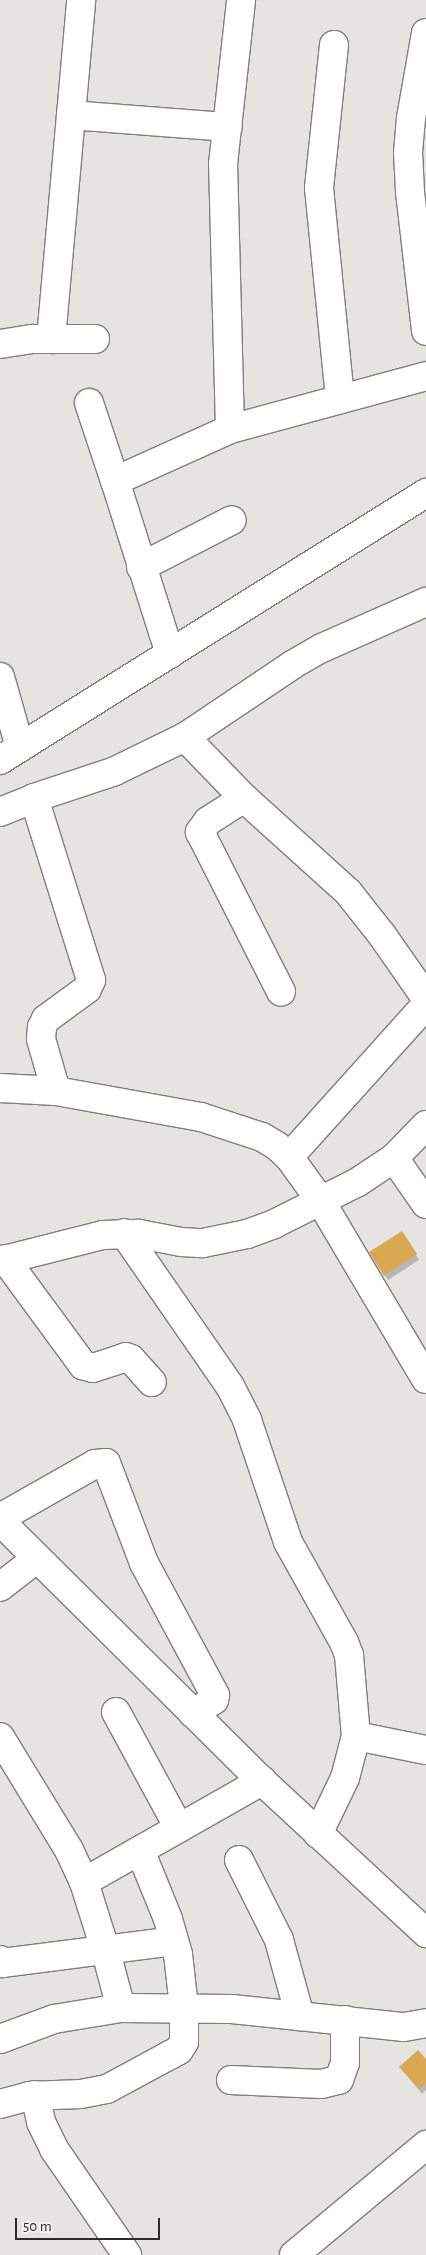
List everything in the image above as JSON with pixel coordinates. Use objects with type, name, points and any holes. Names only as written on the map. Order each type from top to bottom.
[{"type":"street","points":[[51,339],[81,0]]},
{"type":"street","points":[[230,430],[223,193],[241,0]]},
{"type":"street","points":[[426,33],[411,118],[408,152],[410,192],[426,331]]},
{"type":"street","points":[[334,45],[320,188],[340,398]]},
{"type":"street","points":[[70,116],[228,127]]},
{"type":"street","points":[[0,344],[21,340],[95,339]]},
{"type":"street","points":[[115,481],[230,430],[340,398],[426,376]]},
{"type":"street","points":[[89,404],[170,654]]},
{"type":"street","points":[[0,677],[10,754],[310,564],[426,493]]},
{"type":"street","points":[[141,567],[232,520]]},
{"type":"street","points":[[0,812],[34,798],[114,771],[185,737],[292,664],[329,644],[426,602]]},
{"type":"street","points":[[185,737],[244,798],[348,892],[382,935],[426,998]]},
{"type":"street","points":[[34,798],[91,980],[87,989],[46,1019],[42,1027],[41,1039],[56,1091]]},
{"type":"street","points":[[244,798],[208,821],[200,832],[281,992]]},
{"type":"street","points":[[289,1157],[426,1005]]},
{"type":"street","points":[[0,1088],[56,1091],[201,1117],[262,1137],[289,1157],[320,1200],[426,1379]]},
{"type":"street","points":[[152,1382],[131,1359],[126,1357],[93,1368],[82,1365],[3,1260],[103,1235],[124,1233],[181,1242],[203,1243],[222,1240],[274,1224],[358,1182],[394,1158],[426,1125]]},
{"type":"street","points":[[394,1158],[426,1204]]},
{"type":"street","points":[[124,1233],[230,1386],[247,1420],[288,1542],[344,1642],[349,1655],[356,1736],[345,1778],[318,1834]]},
{"type":"street","points":[[193,1713],[214,1700],[215,1695],[144,1563],[106,1463],[95,1464],[0,1519],[36,1559],[262,1781],[426,1933]]},
{"type":"street","points":[[0,1587],[36,1559]]},
{"type":"street","points":[[116,1712],[178,1828]]},
{"type":"street","points":[[356,1736],[426,1750]]},
{"type":"street","points":[[0,1737],[69,1850],[84,1882],[121,2008]]},
{"type":"street","points":[[84,1882],[262,1781]]},
{"type":"street","points":[[0,2104],[35,2095],[81,2094],[107,2089],[179,2050],[184,2042],[184,2007],[174,1942],[168,1920],[140,1850]]},
{"type":"street","points":[[239,1860],[279,1940],[300,2016]]},
{"type":"street","points":[[1,1962],[106,1952],[174,1942]]},
{"type":"street","points":[[0,2039],[54,2020],[121,2008],[184,2007],[232,2009],[404,2027],[426,2023]]},
{"type":"street","points":[[231,2080],[321,2084],[339,2080],[345,2064],[345,2020]]},
{"type":"street","points":[[35,2095],[41,2122],[54,2149],[127,2255]]},
{"type":"street","points":[[294,2255],[426,2145]]},
{"type":"building","points":[[402,1231],[417,1254],[384,1276],[369,1252]]},
{"type":"building","points":[[418,2050],[426,2059],[426,2083],[419,2089],[399,2067]]}]
